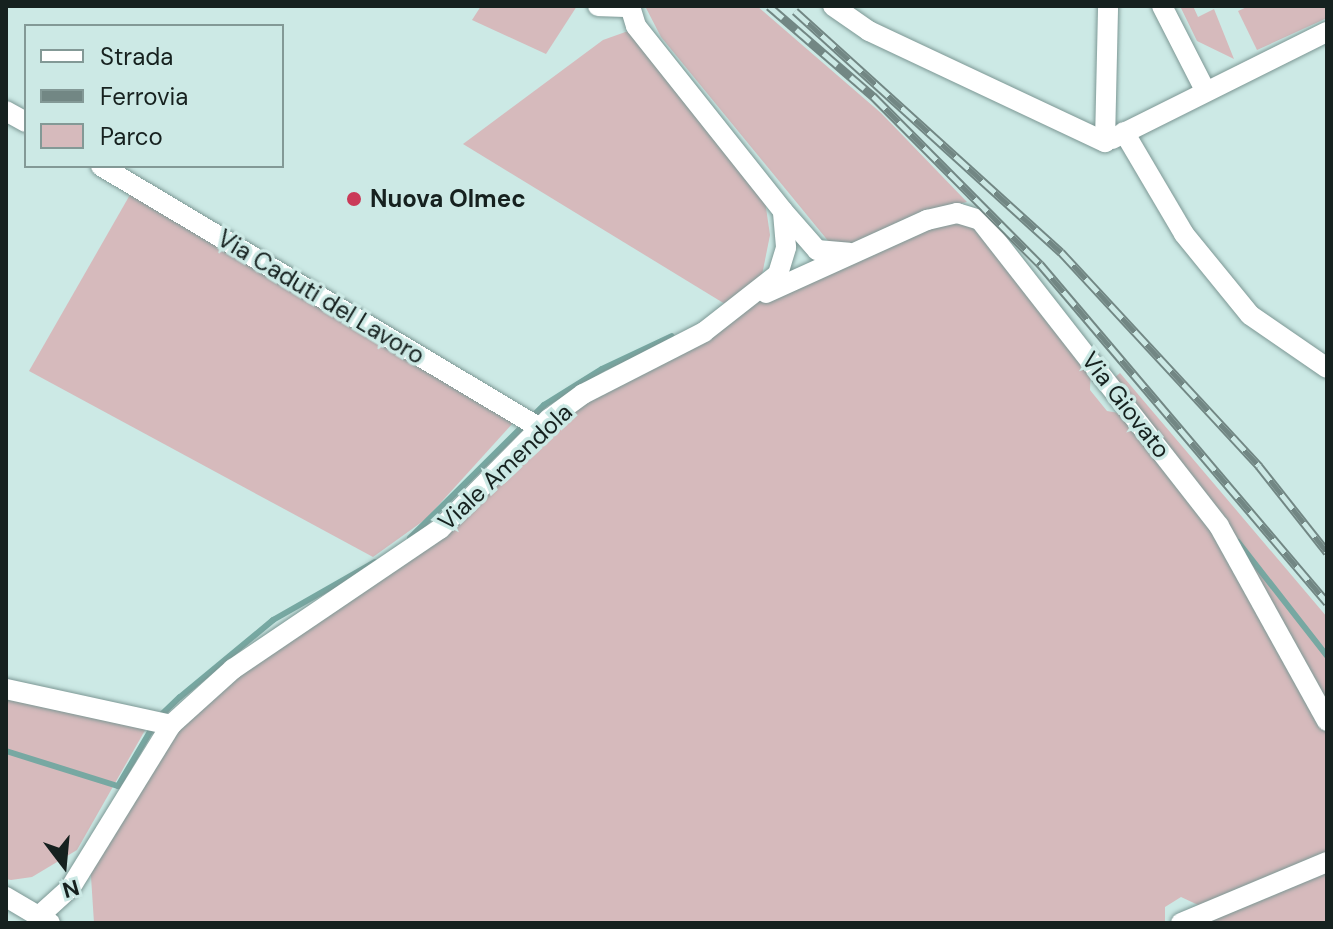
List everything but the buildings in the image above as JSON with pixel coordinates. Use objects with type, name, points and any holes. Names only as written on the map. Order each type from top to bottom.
[{"type":"street","points":[[598,6],[630,7],[636,26],[817,250],[849,253]]},
{"type":"street","points":[[833,6],[869,31],[1115,137],[1184,234],[1250,315],[1327,368]]},
{"type":"street","points":[[1108,6],[1115,137]]},
{"type":"street","points":[[1162,6],[1205,90]]},
{"type":"street","points":[[1115,137],[1327,32]]},
{"type":"street","points":[[6,111],[24,121]]},
{"type":"street","name":"Via Caduti del Lavoro","points":[[104,168],[537,426]]},
{"type":"street","name":"Viale Amendola","points":[[44,920],[71,887],[166,724],[263,645],[398,562],[440,529],[537,426],[583,394],[704,332],[751,299],[778,274],[786,247],[783,211]]},
{"type":"street","name":"Via Giovato","points":[[751,299],[927,220],[957,213],[980,220],[1219,526],[1327,721]]},
{"type":"street","points":[[6,689],[166,724]]},
{"type":"street","points":[[1181,923],[1327,862]]},
{"type":"street","points":[[6,897],[44,920]]},
{"type":"green space","points":[[481,6],[577,6],[546,54],[472,20]]},
{"type":"green space","points":[[645,6],[757,6],[881,113],[967,202],[933,209],[858,245],[829,242],[661,37]]},
{"type":"green space","points":[[1180,6],[1193,6],[1198,17],[1214,9],[1234,59],[1197,41]]},
{"type":"green space","points":[[1249,6],[1327,6],[1327,18],[1257,50],[1238,11]]},
{"type":"green space","points":[[631,30],[765,201],[770,235],[762,275],[725,304],[463,144],[603,40]]},
{"type":"green space","points":[[131,193],[513,423],[426,519],[373,557],[29,371]]},
{"type":"green space","points":[[968,216],[1091,365],[1090,390],[1107,411],[1130,415],[1182,482],[1327,727],[1327,859],[1211,911],[1181,897],[1165,907],[1165,923],[94,923],[90,861],[173,726],[235,671],[400,564],[551,421],[753,302],[850,256]]},
{"type":"green space","points":[[1120,373],[1327,617],[1327,711],[1280,626],[1112,380]]},
{"type":"green space","points":[[6,695],[148,725],[77,850],[32,877],[11,880],[6,879]]},
{"type":"green space","points":[[1327,865],[1327,923],[1190,923]]},
{"type":"waterway","points":[[410,538],[544,405],[602,369],[672,336]]},
{"type":"waterway","points":[[1238,542],[1327,656]]},
{"type":"waterway","points":[[6,751],[118,786],[158,718],[180,697],[273,620],[375,562]]},
{"type":"railway","points":[[769,6],[873,96],[1040,264],[1327,603]]},
{"type":"railway","points":[[795,11],[1061,252],[1259,466],[1327,552]]},
{"type":"place","name":"Nuova Olmec","points":[[354,199]]}]
